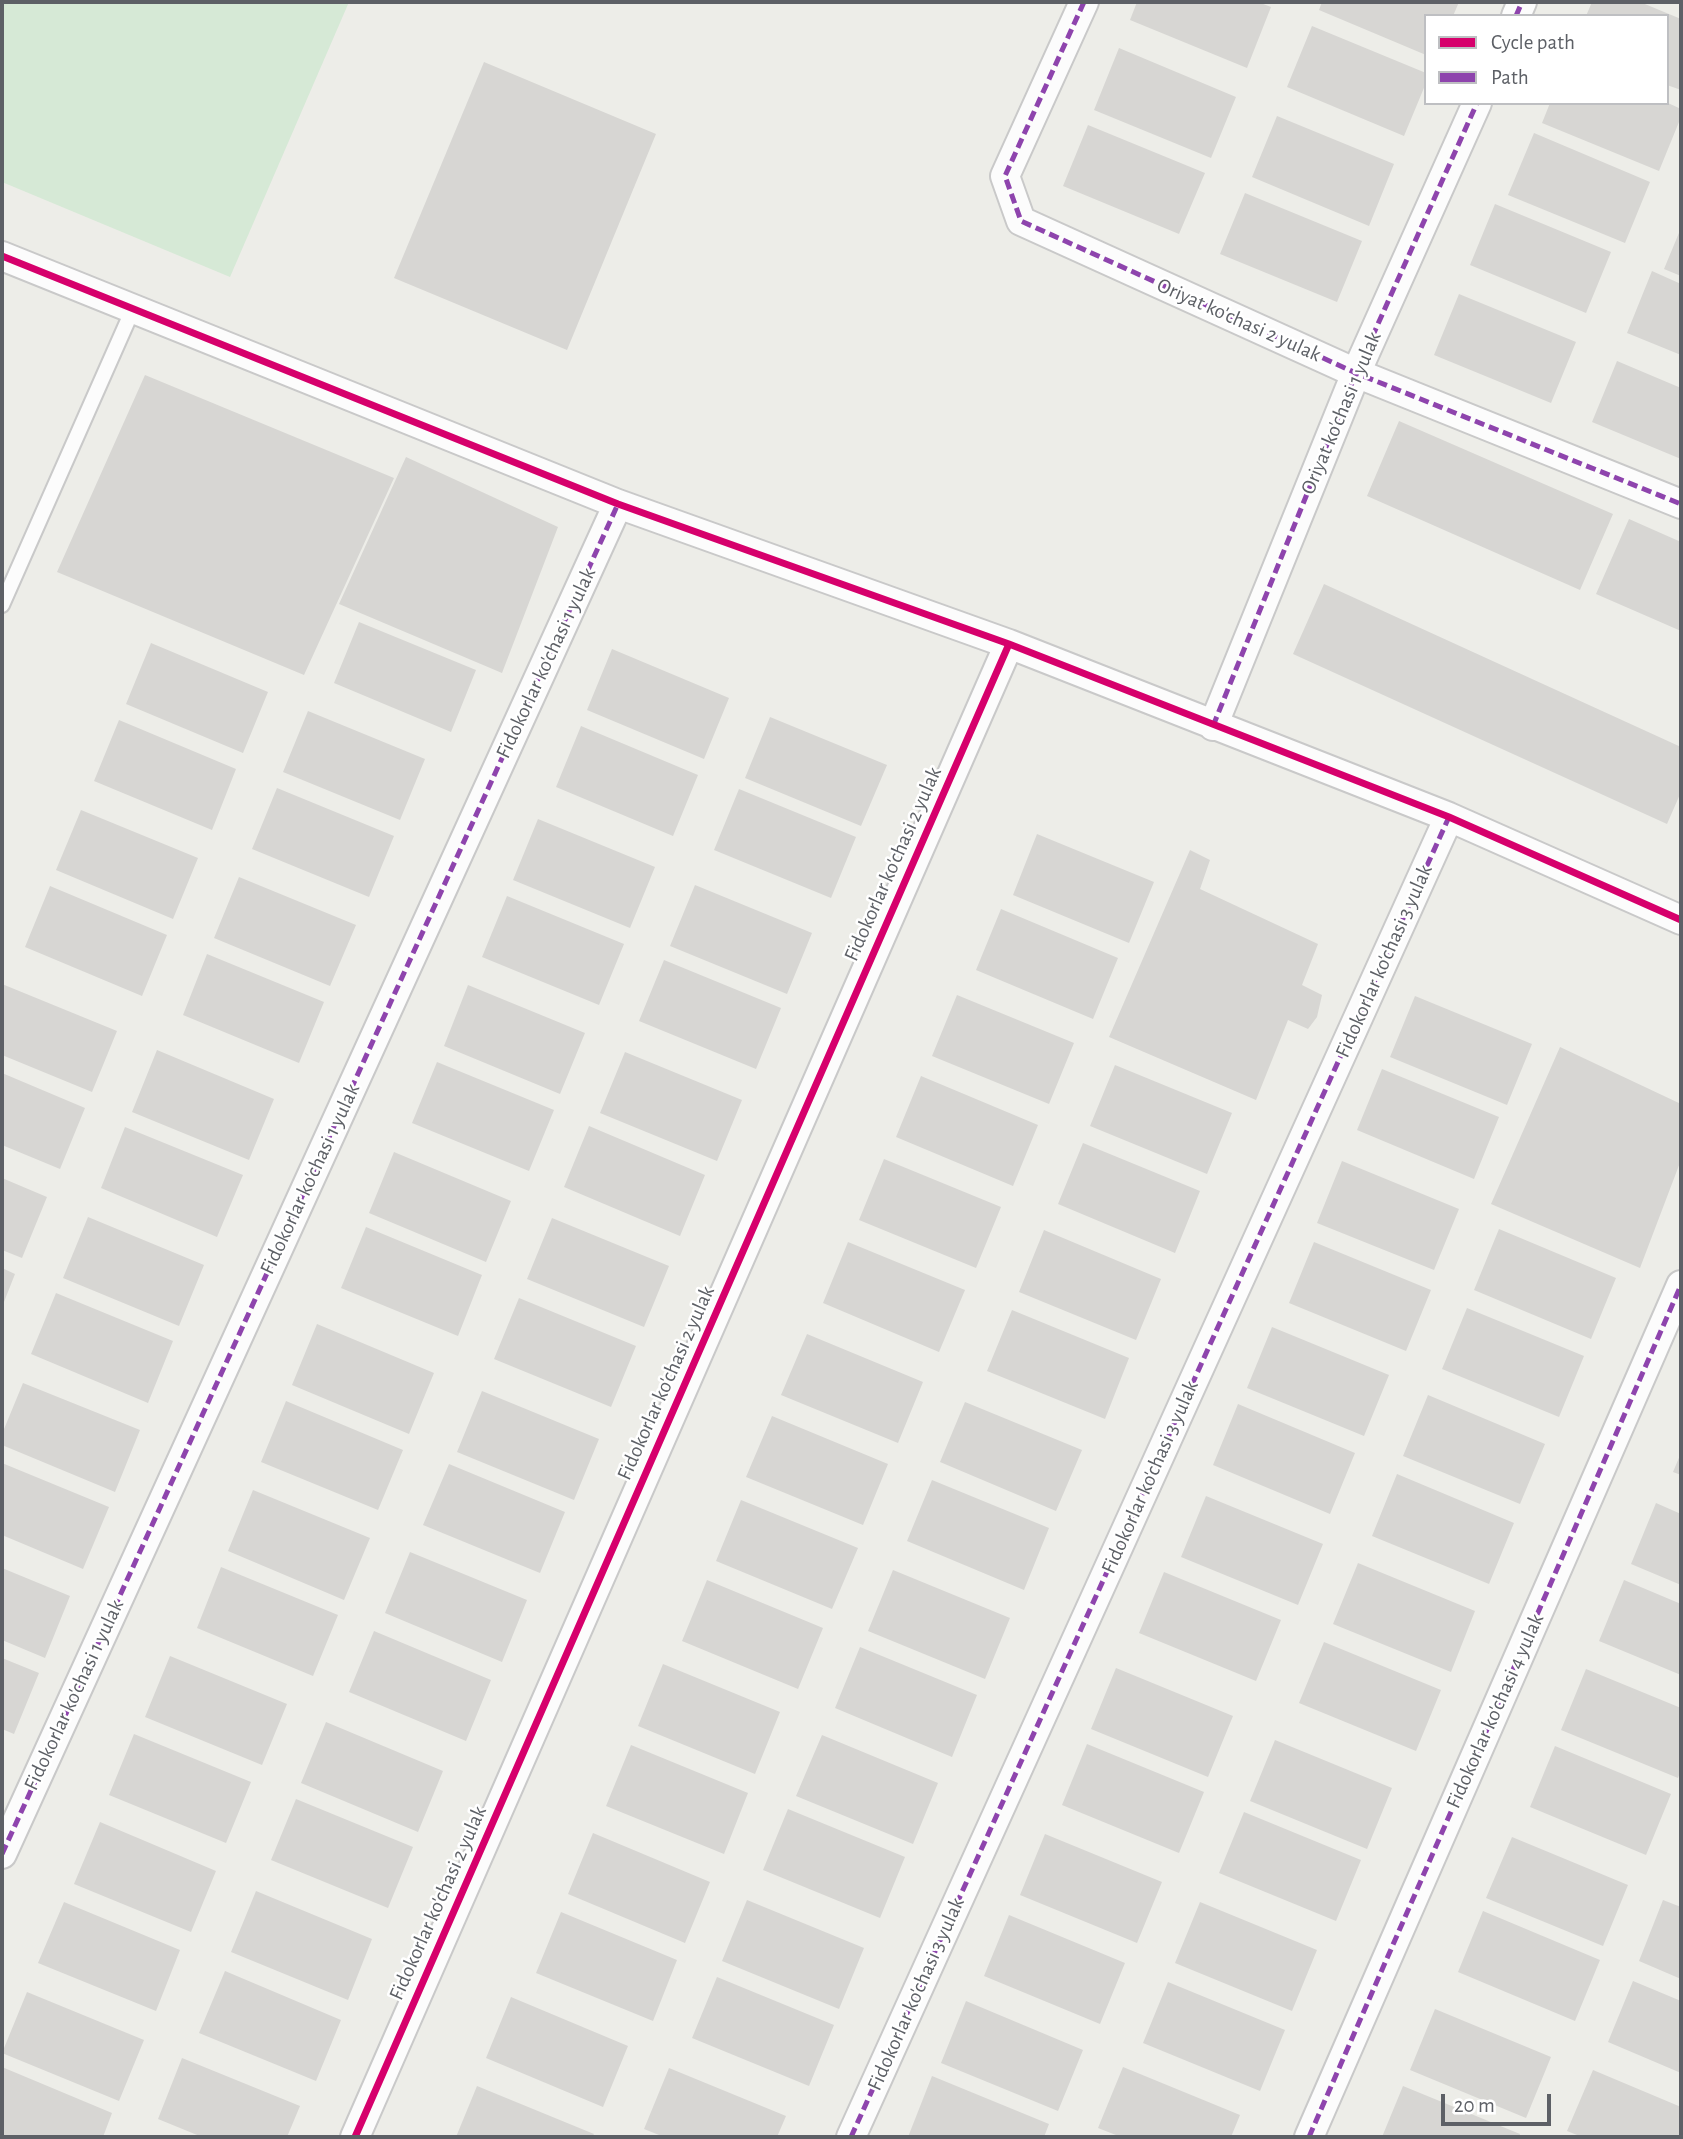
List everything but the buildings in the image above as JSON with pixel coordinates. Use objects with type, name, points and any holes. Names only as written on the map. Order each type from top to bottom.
[{"type":"street","name":"Oriyat ko'chasi 2 yulak","points":[[1084,2],[1005,176],[1021,221],[1356,373],[1681,504]]},
{"type":"street","name":"Oriyat ko'chasi 1 yulak","points":[[1213,726],[1356,373],[1476,105]]},
{"type":"street","points":[[2,256],[618,504],[1009,643],[1448,817],[1681,920]]},
{"type":"street","name":"Fidokorlar ko'chasi 1 yulak","points":[[2,1854],[618,504]]},
{"type":"street","name":"Fidokorlar ko'chasi 2 yulak","points":[[355,2137],[1009,643]]},
{"type":"street","name":"Fidokorlar ko'chasi 3 yulak","points":[[851,2137],[1448,817]]},
{"type":"street","name":"Fidokorlar ko'chasi 4 yulak","points":[[1309,2137],[1681,1285]]},
{"type":"lane","points":[[2,606],[134,309]]},
{"type":"green space","points":[[2,2],[349,2],[230,277],[2,182]]},
{"type":"marked path","points":[[1084,2],[1005,176],[1021,221],[1356,373],[1681,504]]},
{"type":"marked path","points":[[1517,14],[1522,2]]},
{"type":"marked path","points":[[1213,726],[1356,373],[1476,105]]},
{"type":"marked path","points":[[2,1854],[618,504]]},
{"type":"marked path","points":[[851,2137],[1449,817]]},
{"type":"marked path","points":[[1309,2137],[1681,1285]]},
{"type":"cycle path","points":[[2,256],[618,504],[1009,644],[1449,817],[1681,920]]},
{"type":"cycle path","points":[[355,2137],[1009,644]]}]
